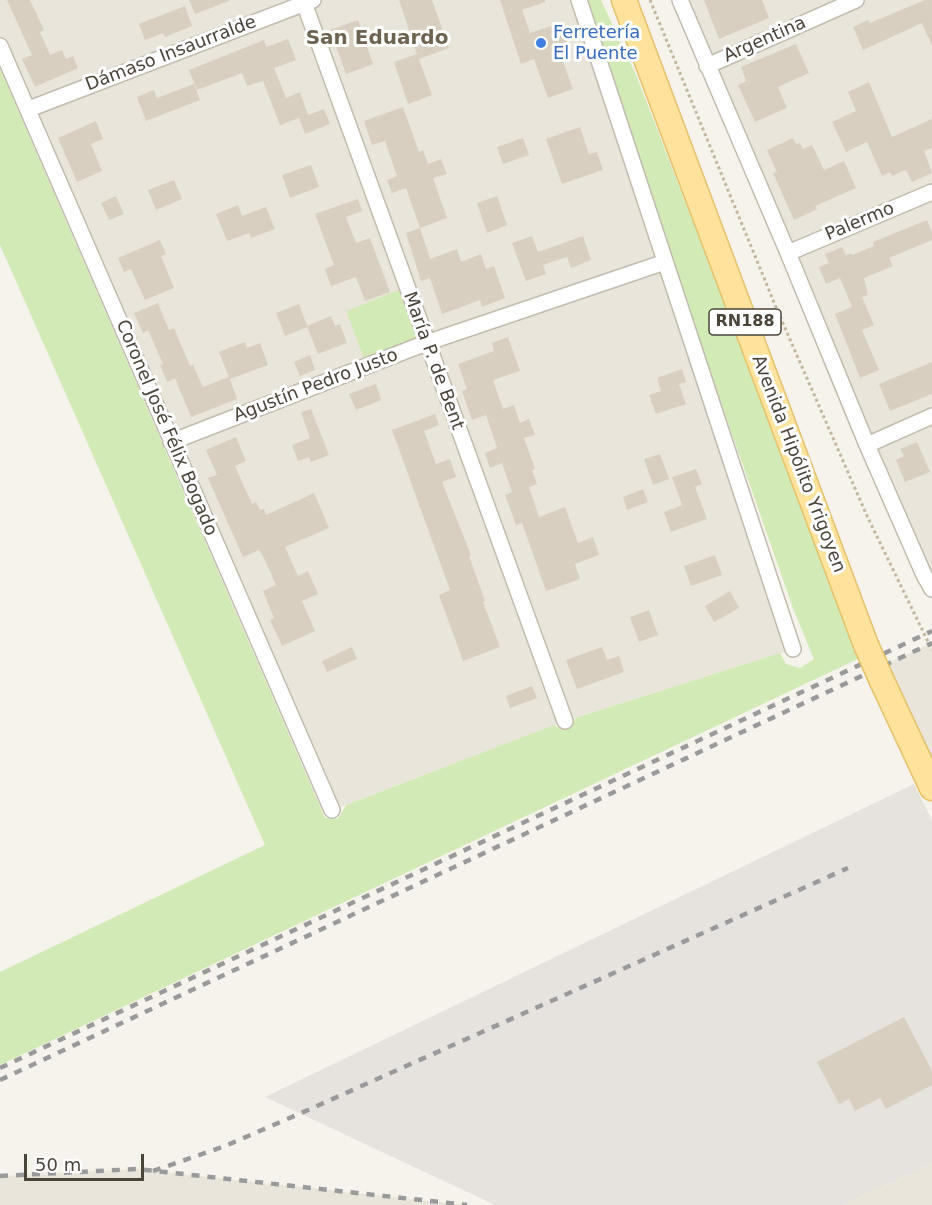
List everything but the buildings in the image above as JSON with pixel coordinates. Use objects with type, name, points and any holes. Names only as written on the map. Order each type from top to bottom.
[{"type":"main road","name":"Avenida Hipólito Yrigoyen","points":[[624,0],[866,645],[932,788]]},
{"type":"street","points":[[579,0],[793,649]]},
{"type":"street","points":[[680,0],[867,445],[932,589]]},
{"type":"street","name":"Argentina","points":[[707,66],[856,0]]},
{"type":"street","name":"Dámaso Insaurralde","points":[[29,109],[307,1]]},
{"type":"street","name":"María P. de Bent","points":[[307,1],[426,343],[565,721]]},
{"type":"street","name":"Coronel José Félix Bogado","points":[[0,46],[332,810]]},
{"type":"street","name":"Palermo","points":[[788,253],[932,192]]},
{"type":"street","name":"Agustín Pedro Justo","points":[[171,442],[426,343],[665,262]]},
{"type":"street","points":[[867,445],[932,416]]},
{"type":"path","points":[[650,0],[783,323],[868,518],[932,650]]},
{"type":"shaded area","points":[[0,0],[579,0],[793,649],[565,721],[332,810],[0,46]]},
{"type":"shaded area","points":[[680,0],[932,0],[932,571],[924,575]]},
{"type":"shaded area","points":[[932,643],[932,788],[871,671]]},
{"type":"shaded area","points":[[914,784],[932,821],[932,1163],[843,1205],[495,1205],[265,1097]]},
{"type":"shaded area","points":[[932,1163],[932,1205],[843,1205]]},
{"type":"shaded area","points":[[137,1169],[467,1205],[0,1205],[0,1176]]},
{"type":"green space","points":[[586,0],[601,0],[636,75],[862,657],[0,1065],[0,972],[265,845],[0,245],[0,69],[325,818],[338,819],[346,805],[554,725],[563,730],[573,724],[575,718],[780,653],[786,664],[800,668],[814,659],[794,611],[677,277]]},
{"type":"green space","points":[[399,290],[418,340],[365,361],[346,311]]},
{"type":"railway","points":[[0,1068],[932,631]]},
{"type":"railway","points":[[0,1080],[932,643]]},
{"type":"railway","points":[[153,1171],[225,1146],[308,1110],[848,868]]},
{"type":"railway","points":[[0,1176],[137,1169],[467,1205]]},
{"type":"place","name":"Ferretería El Puente","points":[[541,43]]},
{"type":"district","name":"San Eduardo","points":[[377,39]]}]
